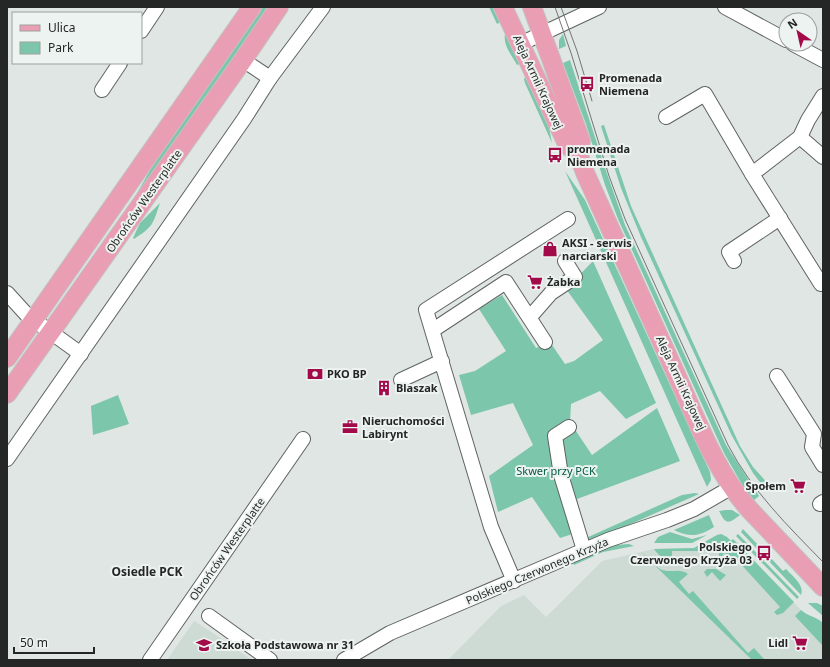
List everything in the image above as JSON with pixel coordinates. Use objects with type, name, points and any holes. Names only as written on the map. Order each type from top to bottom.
[{"type":"main road","name":"Obrońców Westerplatte","points":[[7,358],[252,7]]},
{"type":"main road","name":"Obrońców Westerplatte","points":[[7,394],[279,7]]},
{"type":"main road","name":"Aleja Armii Krajowej","points":[[503,7],[568,146],[578,154],[586,175],[714,457],[732,487],[749,509],[823,588]]},
{"type":"main road","name":"Aleja Armii Krajowej","points":[[532,7],[581,141],[578,154]]},
{"type":"street","points":[[142,30],[157,7]]},
{"type":"street","points":[[7,459],[235,132],[270,78],[323,7]]},
{"type":"street","points":[[520,44],[599,7]]},
{"type":"street","points":[[725,7],[778,36]]},
{"type":"street","points":[[808,52],[823,60]]},
{"type":"street","points":[[243,60],[270,78]]},
{"type":"street","points":[[102,90],[119,64]]},
{"type":"street","points":[[666,117],[705,94],[752,174],[821,284],[823,282]]},
{"type":"street","points":[[752,174],[800,137],[808,120],[823,96]]},
{"type":"street","points":[[800,137],[823,157]]},
{"type":"street","points":[[734,261],[729,252],[780,218]]},
{"type":"street","points":[[514,580],[491,527],[426,310],[568,219]]},
{"type":"street","points":[[530,317],[552,293],[575,277],[565,261]]},
{"type":"street","points":[[432,330],[506,282],[530,317],[544,342]]},
{"type":"street","points":[[7,293],[27,315],[80,354]]},
{"type":"street","points":[[401,380],[442,361]]},
{"type":"street","points":[[777,376],[814,434],[812,447],[823,464]]},
{"type":"street","points":[[569,427],[555,436],[561,475],[584,550]]},
{"type":"street","name":"Obrońców Westerplatte","points":[[150,660],[303,439]]},
{"type":"street","name":"Polskiego Czerwonego Krzyża","points":[[344,660],[390,633],[584,550],[694,509],[732,487]]},
{"type":"street","points":[[209,616],[270,660]]},
{"type":"shaded area","points":[[721,534],[731,541],[733,539],[804,613],[815,618],[823,643],[823,660],[448,660],[501,606],[524,595],[546,617],[602,561],[654,549],[694,548]]},
{"type":"shaded area","name":"Szkoła Podstawowa nr 31","points":[[194,621],[210,631],[252,660],[167,660]]},
{"type":"green space","points":[[261,7],[272,7],[63,299],[136,195],[162,149]]},
{"type":"green space","points":[[489,7],[496,7],[502,21],[497,24]]},
{"type":"green space","points":[[506,30],[522,63],[517,65],[506,44]]},
{"type":"green space","points":[[563,34],[566,46],[559,49],[559,40]]},
{"type":"green space","points":[[570,60],[625,225],[726,445],[759,496],[754,500],[744,488],[724,453],[618,219],[605,185],[586,124],[563,63]]},
{"type":"green space","points":[[527,74],[548,122],[552,143],[525,83],[524,79]]},
{"type":"green space","points":[[604,125],[631,206],[740,446],[753,467],[770,486],[766,490],[753,473],[732,436],[641,237],[621,188],[601,126]]},
{"type":"green space","points":[[565,171],[585,200],[710,472],[711,480],[707,487]]},
{"type":"green space","points":[[160,203],[152,224],[134,239],[133,238],[140,223]]},
{"type":"green space","name":"Skwer przy PCK","points":[[593,261],[656,403],[626,419],[600,391],[571,404],[570,422],[592,455],[657,408],[680,461],[577,499],[585,530],[560,538],[532,497],[498,512],[489,476],[533,445],[513,403],[471,415],[459,375],[475,371],[506,351],[479,309],[502,295],[536,348],[550,342],[565,364],[574,361],[603,340],[566,289]]},
{"type":"green space","points":[[118,395],[129,424],[93,435],[91,406]]},
{"type":"green space","points":[[695,493],[699,494],[592,541],[586,538],[682,495]]},
{"type":"green space","points":[[732,510],[740,515],[728,522],[719,511]]},
{"type":"green space","points":[[709,515],[714,527],[704,532],[690,535],[674,530]]},
{"type":"green space","points":[[743,529],[760,547],[758,550],[741,532]]},
{"type":"green space","points":[[670,532],[692,539],[707,535],[692,543],[654,543],[658,537]]},
{"type":"green space","points":[[721,534],[731,541],[733,539],[794,602],[783,613],[777,615],[774,612],[780,607],[738,561],[732,566],[731,565],[735,558],[724,553],[720,560],[719,551],[672,551],[672,559],[669,559],[662,557],[654,549],[694,548]]},
{"type":"green space","points":[[738,534],[799,597],[797,599],[736,536]]},
{"type":"green space","points":[[629,544],[634,546],[603,552],[574,565],[572,562],[615,545]]},
{"type":"green space","points":[[641,552],[660,569],[667,571],[682,571],[688,574],[679,582],[689,594],[693,591],[748,653],[754,648],[765,660],[752,660]]},
{"type":"green space","points":[[768,555],[783,571],[786,569],[800,584],[802,591],[801,595],[766,558]]},
{"type":"green space","points":[[707,569],[716,569],[726,575],[720,581],[712,572],[707,577],[704,572]]},
{"type":"green space","points":[[808,603],[817,603],[823,606],[823,616]]},
{"type":"green space","points":[[801,610],[823,623],[823,646],[795,616]]},
{"type":"tram line","points":[[555,7],[571,53],[609,176],[625,219],[728,445],[759,493],[823,562]]},
{"type":"tram line","points":[[561,7],[577,51],[592,101]]},
{"type":"place","name":"Promenada Niemena","points":[[587,84]]},
{"type":"place","name":"promenada Niemena","points":[[555,155]]},
{"type":"place","name":"AKSI - serwis narciarski","points":[[550,249]]},
{"type":"place","name":"Żabka","points":[[535,282]]},
{"type":"place","name":"PKO BP","points":[[315,374]]},
{"type":"place","name":"Blaszak","points":[[384,388]]},
{"type":"place","name":"Nieruchomości Labirynt","points":[[350,427]]},
{"type":"place","name":"Społem","points":[[798,486]]},
{"type":"place","name":"Polskiego Czerwonego Krzyża 03","points":[[764,553]]},
{"type":"place","name":"Lidl","points":[[800,643]]},
{"type":"place","name":"Szkoła Podstawowa nr 31","points":[[204,645]]},
{"type":"district","name":"Osiedle PCK","points":[[147,572]]}]
